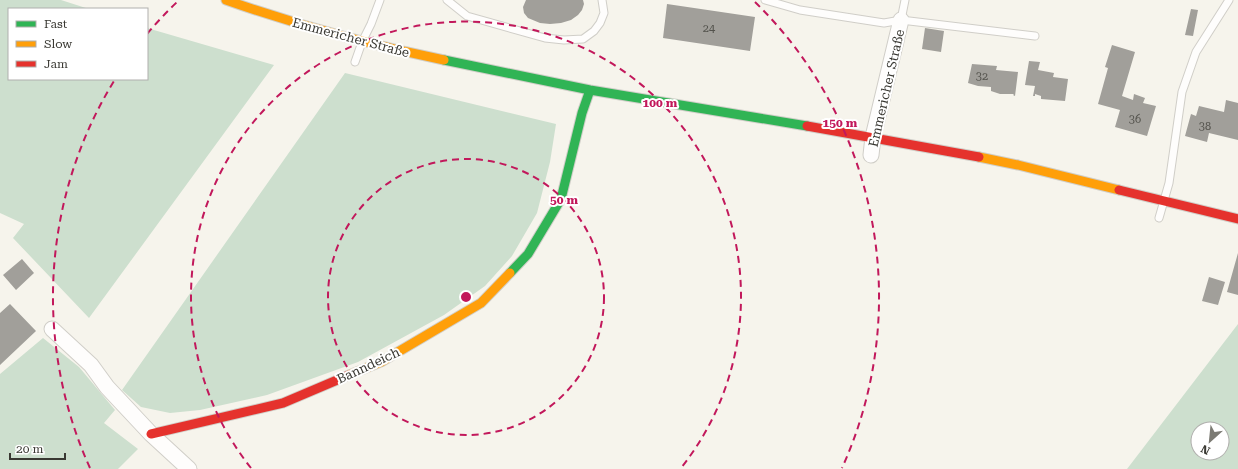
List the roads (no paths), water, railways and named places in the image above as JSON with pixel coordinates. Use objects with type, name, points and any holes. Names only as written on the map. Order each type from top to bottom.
[{"type":"main road","name":"Emmericher Straße","points":[[226,0],[265,14],[399,51],[590,90],[873,137],[1018,165],[1238,219]]},
{"type":"main road","name":"Banndeich","points":[[151,434],[283,403],[382,362],[481,303],[528,254],[561,199],[582,113],[590,90]]},
{"type":"street","name":"Emmericher Straße","points":[[871,155],[873,137],[901,20]]},
{"type":"street","points":[[52,330],[90,365],[107,387],[151,434],[189,469]]},
{"type":"lane","points":[[355,62],[380,0]]},
{"type":"lane","points":[[447,0],[467,16],[545,38],[564,40],[583,39],[594,31],[600,23],[604,13],[602,0]]},
{"type":"lane","points":[[764,0],[800,10],[876,22],[884,23],[901,20],[1035,36]]},
{"type":"lane","points":[[901,20],[905,0]]},
{"type":"lane","points":[[1160,218],[1168,183],[1182,92],[1196,52],[1228,0]]}]
